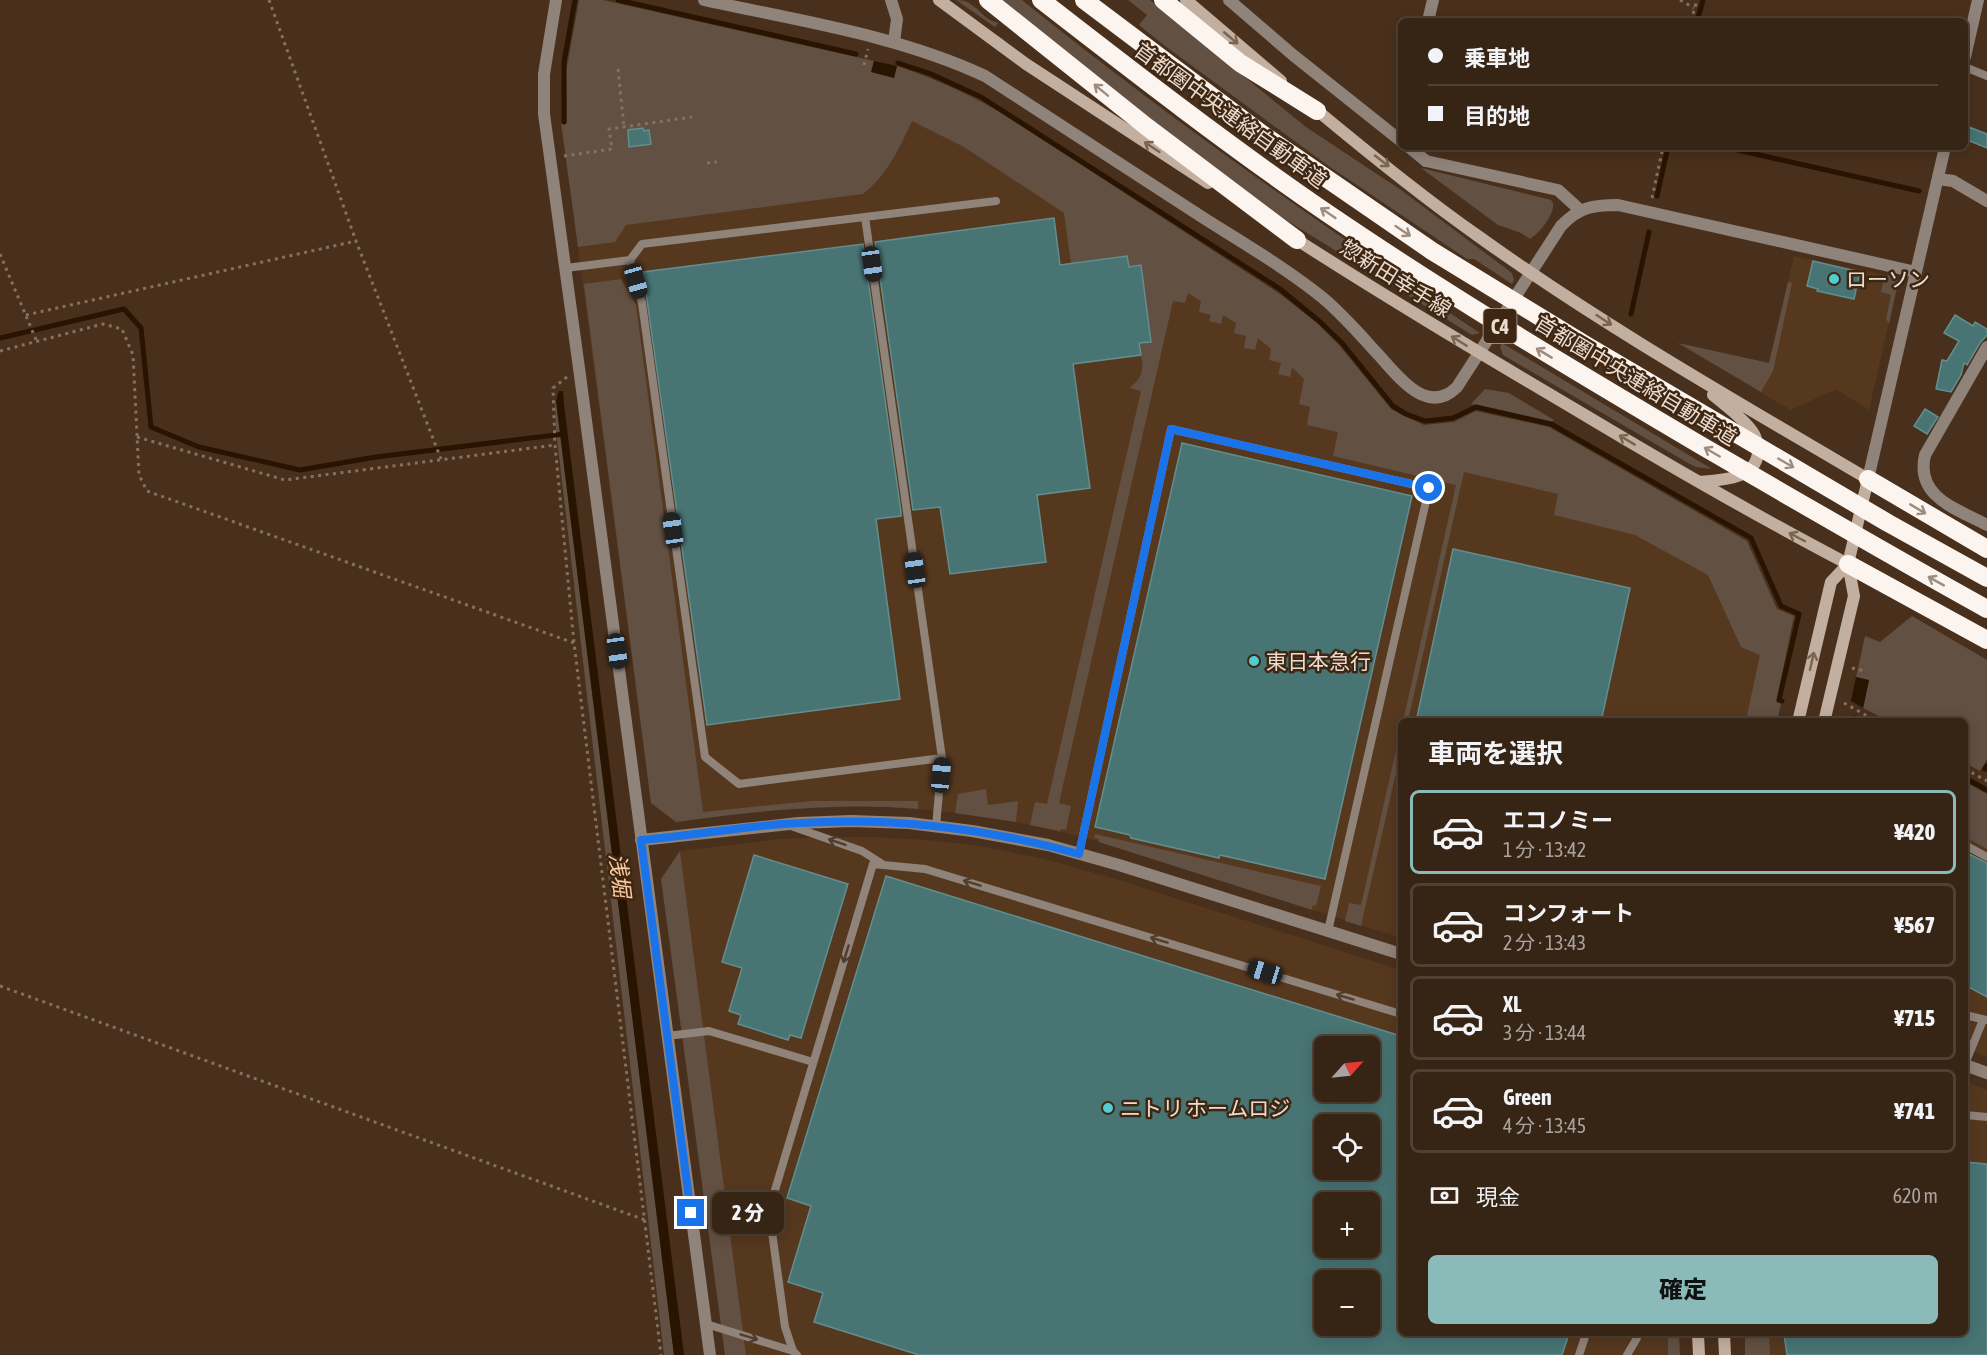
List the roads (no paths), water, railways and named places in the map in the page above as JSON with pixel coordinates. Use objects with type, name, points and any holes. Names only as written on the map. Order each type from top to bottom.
[{"type":"highway","points":[[988,0],[1148,128],[1297,240]]},
{"type":"highway","name":"首都圏中央連絡自動車道","points":[[1041,0],[1172,102],[1325,211],[1456,298],[1590,380],[1841,527],[1987,609]]},
{"type":"highway","name":"首都圏中央連絡自動車道","points":[[1084,0],[1262,134],[1432,251],[1589,347],[1888,523],[1987,578]]},
{"type":"highway","points":[[1163,0],[1240,63],[1317,111]]},
{"type":"highway","points":[[1868,479],[1987,549]]},
{"type":"highway","points":[[1848,564],[1987,640]]},
{"type":"main road","name":"惣新田幸手線","points":[[939,0],[1026,64],[1297,240],[1480,353],[1699,482],[1848,564]]},
{"type":"main road","points":[[1186,0],[1317,111],[1430,201],[1531,272],[1687,373],[1868,479],[1848,564],[1854,596],[1825,718]]},
{"type":"main road","points":[[1687,373],[1752,430],[1757,441],[1756,460],[1751,468],[1739,476],[1699,482]]},
{"type":"main road","points":[[1799,718],[1831,582],[1848,564]]},
{"type":"main road","points":[[1698,1336],[1699,1355]]},
{"type":"main road","points":[[1724,1336],[1725,1355]]},
{"type":"street","points":[[556,0],[544,74],[544,114],[710,1355]]},
{"type":"street","points":[[704,0],[894,42],[952,60],[985,76],[1297,278],[1345,318],[1410,389],[1437,397],[1450,393],[1463,379],[1561,226],[1580,210],[1598,205],[1618,205],[1916,272]]},
{"type":"street","points":[[891,0],[897,19],[894,42]]},
{"type":"street","points":[[1229,0],[1293,55],[1398,137]]},
{"type":"street","points":[[1429,18],[1433,0]]},
{"type":"street","points":[[1968,44],[1978,0]]},
{"type":"street","points":[[1414,150],[1426,160],[1558,190],[1580,210]]},
{"type":"street","points":[[1868,479],[1944,150]]},
{"type":"street","points":[[1938,179],[1953,181],[1987,201]]},
{"type":"street","points":[[1987,347],[1924,455],[1922,468],[1929,489],[1938,498],[1987,525]]},
{"type":"street","points":[[641,840],[785,824],[851,821],[909,823],[936,827],[1048,845],[1119,865],[1398,953]]},
{"type":"street","points":[[1968,1065],[1987,1073]]},
{"type":"lane","points":[[1968,68],[1987,76]]},
{"type":"lane","points":[[566,268],[630,260],[642,244],[996,201]]},
{"type":"lane","points":[[865,217],[942,758],[936,827]]},
{"type":"lane","points":[[630,260],[642,303],[705,758],[739,784],[942,758]]},
{"type":"lane","points":[[1079,854],[1171,429],[1429,488],[1328,931]]},
{"type":"lane","points":[[1967,628],[1987,630]]},
{"type":"lane","points":[[785,824],[862,851],[885,866]]},
{"type":"lane","points":[[1968,847],[1987,857]]},
{"type":"lane","points":[[795,1353],[785,1327],[769,1210],[873,864],[926,869],[1398,1013]]},
{"type":"lane","points":[[1968,1016],[1985,1020],[1968,1057]]},
{"type":"lane","points":[[667,1036],[709,1031],[813,1062]]},
{"type":"lane","points":[[1968,1115],[1987,1117]]},
{"type":"lane","points":[[706,1324],[795,1353]]},
{"type":"lane","points":[[1579,1355],[1585,1336]]},
{"type":"lane","points":[[1627,1355],[1637,1336]]},
{"type":"water","points":[[874,61],[897,66],[894,78],[871,72]]},
{"type":"water","name":"浅堀","points":[[559,391],[563,391],[684,1355],[674,1355],[556,401]]},
{"type":"water","points":[[1856,677],[1869,680],[1863,708],[1851,701]]},
{"type":"waterway","points":[[564,122],[564,62],[575,0]]},
{"type":"waterway","points":[[618,0],[856,54]]},
{"type":"waterway","points":[[1698,18],[1703,0]]},
{"type":"waterway","points":[[898,63],[931,74],[981,97],[1280,289],[1342,343],[1393,406],[1406,414],[1425,421],[1453,418],[1476,407],[1551,424],[1751,538],[1781,606],[1799,614],[1779,700],[1782,701]]},
{"type":"waterway","points":[[1657,196],[1667,150]]},
{"type":"waterway","points":[[1737,150],[1919,191]]},
{"type":"waterway","points":[[1631,314],[1649,232]]},
{"type":"waterway","points":[[0,338],[124,309],[141,328],[151,427],[199,447],[300,470],[376,457],[564,434]]},
{"type":"waterway","points":[[1968,780],[1987,790]]},
{"type":"place","name":"ローソン","points":[[1834,279]]},
{"type":"place","name":"東日本急行","points":[[1254,661]]},
{"type":"place","name":"ニトリ ホームロジ","points":[[1108,1108]]}]
